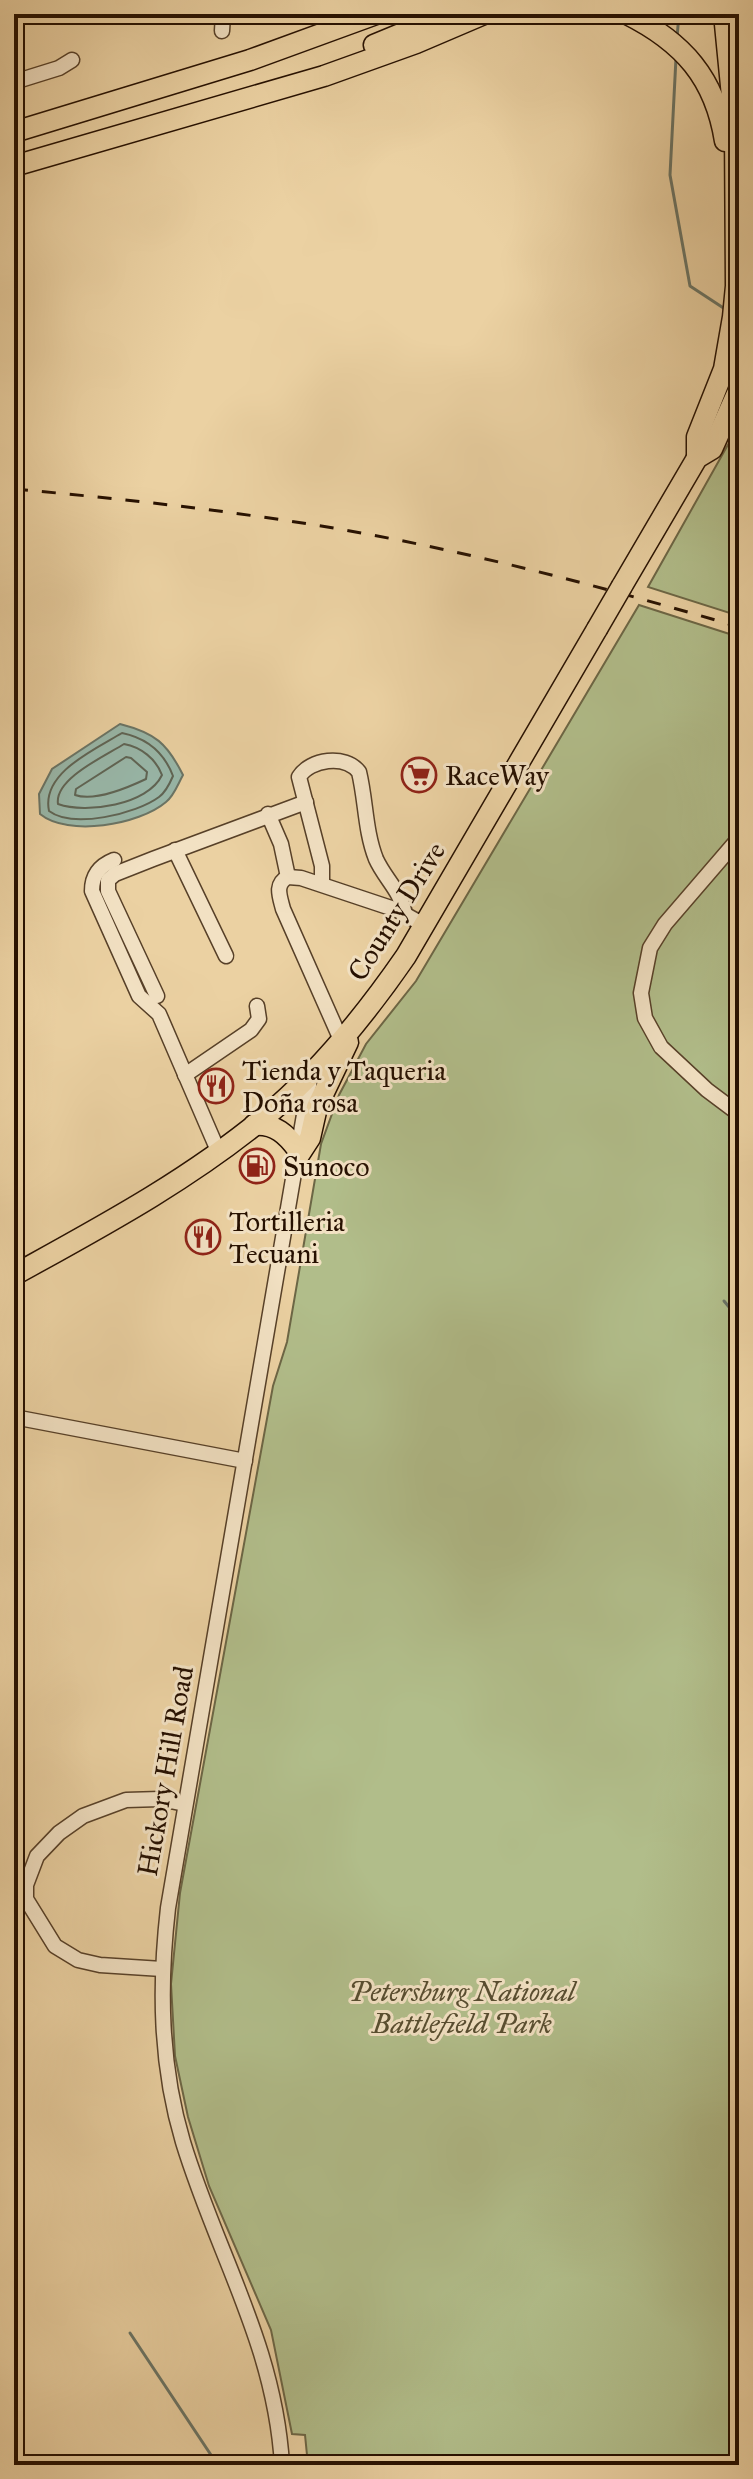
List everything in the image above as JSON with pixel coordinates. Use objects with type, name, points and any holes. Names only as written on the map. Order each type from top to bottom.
[{"type":"highway","points":[[250,60],[345,14]]},
{"type":"highway","points":[[14,132],[250,60],[376,14]]},
{"type":"highway","points":[[198,112],[449,14]]},
{"type":"highway","points":[[14,166],[286,88],[365,62],[484,14]]},
{"type":"highway","points":[[627,14],[663,35],[706,80],[716,103],[736,204]]},
{"type":"highway","points":[[724,14],[735,127],[736,204]]},
{"type":"highway","name":"County Drive","points":[[697,458],[697,437],[724,369],[733,317],[736,204]]},
{"type":"highway","name":"County Drive","points":[[14,1275],[142,1203],[219,1153],[311,1074],[341,1040],[398,968],[697,458],[712,449],[735,404],[739,389]]},
{"type":"highway","points":[[254,1125],[278,1129],[297,1154],[310,1138],[317,1107],[359,1018]]},
{"type":"street","points":[[222,31],[223,14]]},
{"type":"street","points":[[14,82],[59,68],[72,60]]},
{"type":"street","points":[[322,884],[322,866],[299,777],[300,773],[312,766],[346,762],[355,767],[360,776],[370,841],[377,861],[401,897],[405,914]]},
{"type":"street","points":[[157,996],[123,927],[107,886],[115,874],[306,802]]},
{"type":"street","points":[[268,814],[281,844],[288,877]]},
{"type":"street","points":[[739,838],[665,924],[650,948],[641,993],[645,1018],[661,1047],[679,1066],[739,1114]]},
{"type":"street","points":[[175,850],[226,956]]},
{"type":"street","points":[[114,860],[98,869],[92,891],[139,996],[159,1014],[219,1153]]},
{"type":"street","points":[[341,1040],[283,909],[278,890],[280,883],[288,877],[322,884],[405,914],[424,925]]},
{"type":"street","points":[[185,1075],[251,1030],[259,1019],[257,1006]]},
{"type":"street","name":"Hickory Hill Road","points":[[282,2465],[277,2416],[262,2350],[195,2179],[179,2126],[163,2044],[162,1969],[168,1908],[185,1804],[311,1074]]},
{"type":"street","points":[[14,1417],[245,1461]]},
{"type":"street","points":[[162,1969],[100,1965],[78,1960],[55,1946],[26,1899],[26,1885],[37,1856],[59,1833],[83,1816],[126,1800],[160,1799],[185,1804]]},
{"type":"green space","points":[[739,425],[739,616],[648,587]]},
{"type":"green space","name":"Petersburg National Battlefield Park","points":[[639,605],[739,637],[739,2465],[308,2465],[305,2435],[292,2434],[271,2330],[209,2186],[188,2117],[175,2056],[171,1984],[180,1893],[273,1386],[287,1342],[321,1144],[339,1095],[366,1044],[416,981]]},
{"type":"water","points":[[120,724],[151,736],[171,755],[183,775],[169,799],[139,817],[103,825],[68,825],[40,814],[39,794],[52,769]]},
{"type":"waterway","points":[[677,38],[679,14]]},
{"type":"waterway","points":[[676,58],[670,175],[690,286],[725,309]]},
{"type":"waterway","points":[[724,1301],[739,1319]]},
{"type":"waterway","points":[[130,2333],[211,2455],[214,2465]]},
{"type":"railway","points":[[14,489],[202,509],[369,534],[528,569],[739,627]]},
{"type":"place","name":"RaceWay","points":[[419,775]]},
{"type":"place","name":"Tienda y Taqueria Doña rosa","points":[[216,1086]]},
{"type":"place","name":"Sunoco","points":[[257,1166]]},
{"type":"place","name":"Tortilleria Tecuani","points":[[203,1237]]}]
